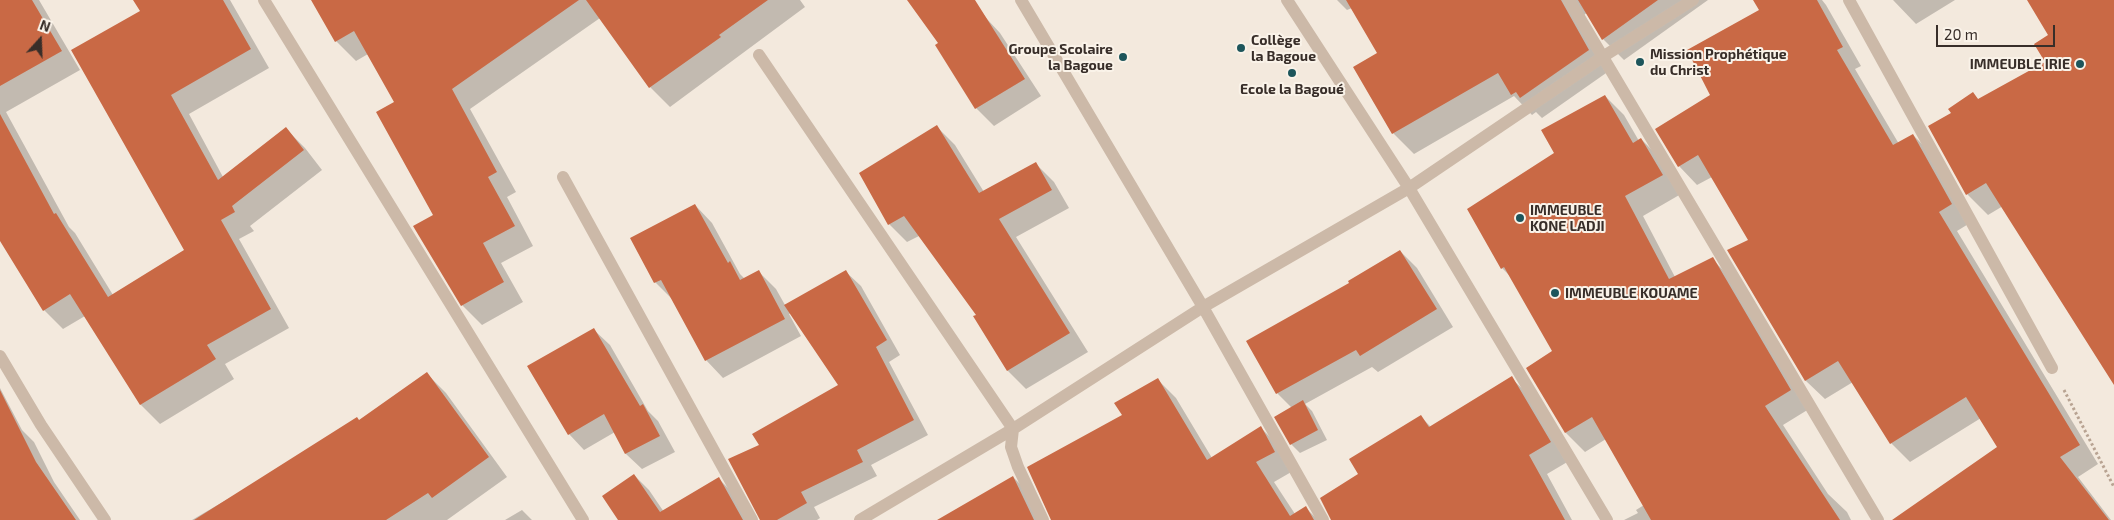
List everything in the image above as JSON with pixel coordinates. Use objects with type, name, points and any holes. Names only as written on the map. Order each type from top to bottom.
[{"type":"street","points":[[264,0],[583,520]]},
{"type":"street","points":[[1021,0],[1203,307],[1323,520]]},
{"type":"street","points":[[1287,0],[1409,188],[1607,520]]},
{"type":"street","points":[[1569,0],[1878,520]]},
{"type":"street","points":[[860,520],[1012,429],[1203,307],[1409,188],[1604,56],[1693,0]]},
{"type":"street","points":[[1849,0],[2052,368]]},
{"type":"street","points":[[759,55],[1012,429],[1011,447],[1018,467],[1043,520]]},
{"type":"street","points":[[563,177],[752,520]]},
{"type":"street","points":[[0,356],[41,425],[105,520]]},
{"type":"path","points":[[2052,368],[2114,487]]},
{"type":"building","points":[[0,0],[32,0],[62,51],[0,86]]},
{"type":"building","points":[[133,0],[223,0],[251,49],[171,95],[218,180],[286,127],[304,150],[232,206],[235,212],[221,220],[271,309],[207,345],[216,359],[140,405],[70,294],[43,311],[0,241],[0,114],[54,214],[56,213],[108,297],[184,250],[71,50],[140,11]]},
{"type":"building","points":[[311,0],[579,0],[452,89],[497,172],[488,177],[515,226],[483,243],[504,282],[461,306],[413,226],[433,215],[376,112],[394,102],[354,31],[335,42]]},
{"type":"building","points":[[586,0],[768,0],[719,35],[721,37],[649,88]]},
{"type":"building","points":[[907,0],[975,0],[1025,79],[975,109],[935,45],[938,43]]},
{"type":"building","points":[[1346,0],[1561,0],[1589,50],[1520,98],[1516,92],[1511,95],[1498,73],[1392,134],[1353,67],[1377,53]]},
{"type":"building","points":[[1578,0],[1658,0],[1602,40]]},
{"type":"building","points":[[1753,0],[1817,0],[1843,47],[1837,50],[1893,145],[1913,134],[1952,204],[1939,212],[2080,445],[2060,457],[2109,520],[1892,520],[1997,447],[1966,397],[1890,444],[1838,361],[1805,381],[1727,250],[1748,240],[1698,155],[1678,167],[1655,129],[1710,95],[1687,50],[1759,10]]},
{"type":"building","points":[[2027,0],[2114,0],[2114,385],[1986,183],[1966,195],[1928,126],[1951,113],[1948,109],[1973,92],[1978,99],[2045,62],[2034,44],[2048,35]]},
{"type":"building","points":[[1605,95],[1633,143],[1641,138],[1663,175],[1625,196],[1669,279],[1713,257],[1791,390],[1765,406],[1840,520],[1651,520],[1592,417],[1565,433],[1526,368],[1552,351],[1504,267],[1501,269],[1467,209],[1554,153],[1541,130]]},
{"type":"building","points":[[937,125],[979,193],[1036,162],[1052,190],[999,219],[1070,333],[1007,371],[973,316],[976,315],[904,216],[888,225],[859,173]]},
{"type":"building","points":[[695,204],[728,263],[730,261],[740,280],[759,270],[785,319],[705,361],[661,280],[654,283],[630,238]]},
{"type":"building","points":[[1400,250],[1437,309],[1360,356],[1356,350],[1276,394],[1246,341],[1349,283],[1348,281]]},
{"type":"building","points":[[846,270],[887,340],[876,347],[914,420],[857,450],[863,462],[801,492],[807,503],[777,520],[760,520],[728,459],[759,445],[752,434],[838,385],[784,305]]},
{"type":"building","points":[[594,328],[640,406],[643,404],[660,436],[625,454],[604,414],[568,435],[527,366]]},
{"type":"building","points":[[427,372],[489,457],[432,498],[428,493],[386,520],[194,520],[357,417],[359,420]]},
{"type":"building","points":[[1512,376],[1551,442],[1529,455],[1565,520],[1331,520],[1320,498],[1358,474],[1349,459],[1421,415],[1429,427]]},
{"type":"building","points":[[1158,378],[1207,460],[1261,426],[1275,452],[1256,462],[1290,516],[1306,506],[1314,520],[1051,520],[1027,467],[1122,415],[1114,403]]},
{"type":"building","points":[[0,390],[36,462],[76,520],[0,520]]},
{"type":"building","points":[[1303,400],[1318,430],[1290,445],[1274,417]]},
{"type":"building","points":[[634,474],[660,512],[719,477],[743,520],[618,520],[602,496]]},
{"type":"building","points":[[1013,476],[1034,520],[937,520]]},
{"type":"place","name":"Collège la Bagoue","points":[[1241,48]]},
{"type":"place","name":"Groupe Scolaire la Bagoue","points":[[1123,57]]},
{"type":"place","name":"Mission Prophétique du Christ","points":[[1640,62]]},
{"type":"place","name":"IMMEUBLE IRIE","points":[[2080,64]]},
{"type":"place","name":"Ecole la Bagoué","points":[[1292,73]]},
{"type":"place","name":"IMMEUBLE KONE LADJI","points":[[1520,218]]},
{"type":"place","name":"IMMEUBLE KOUAME","points":[[1555,293]]}]
